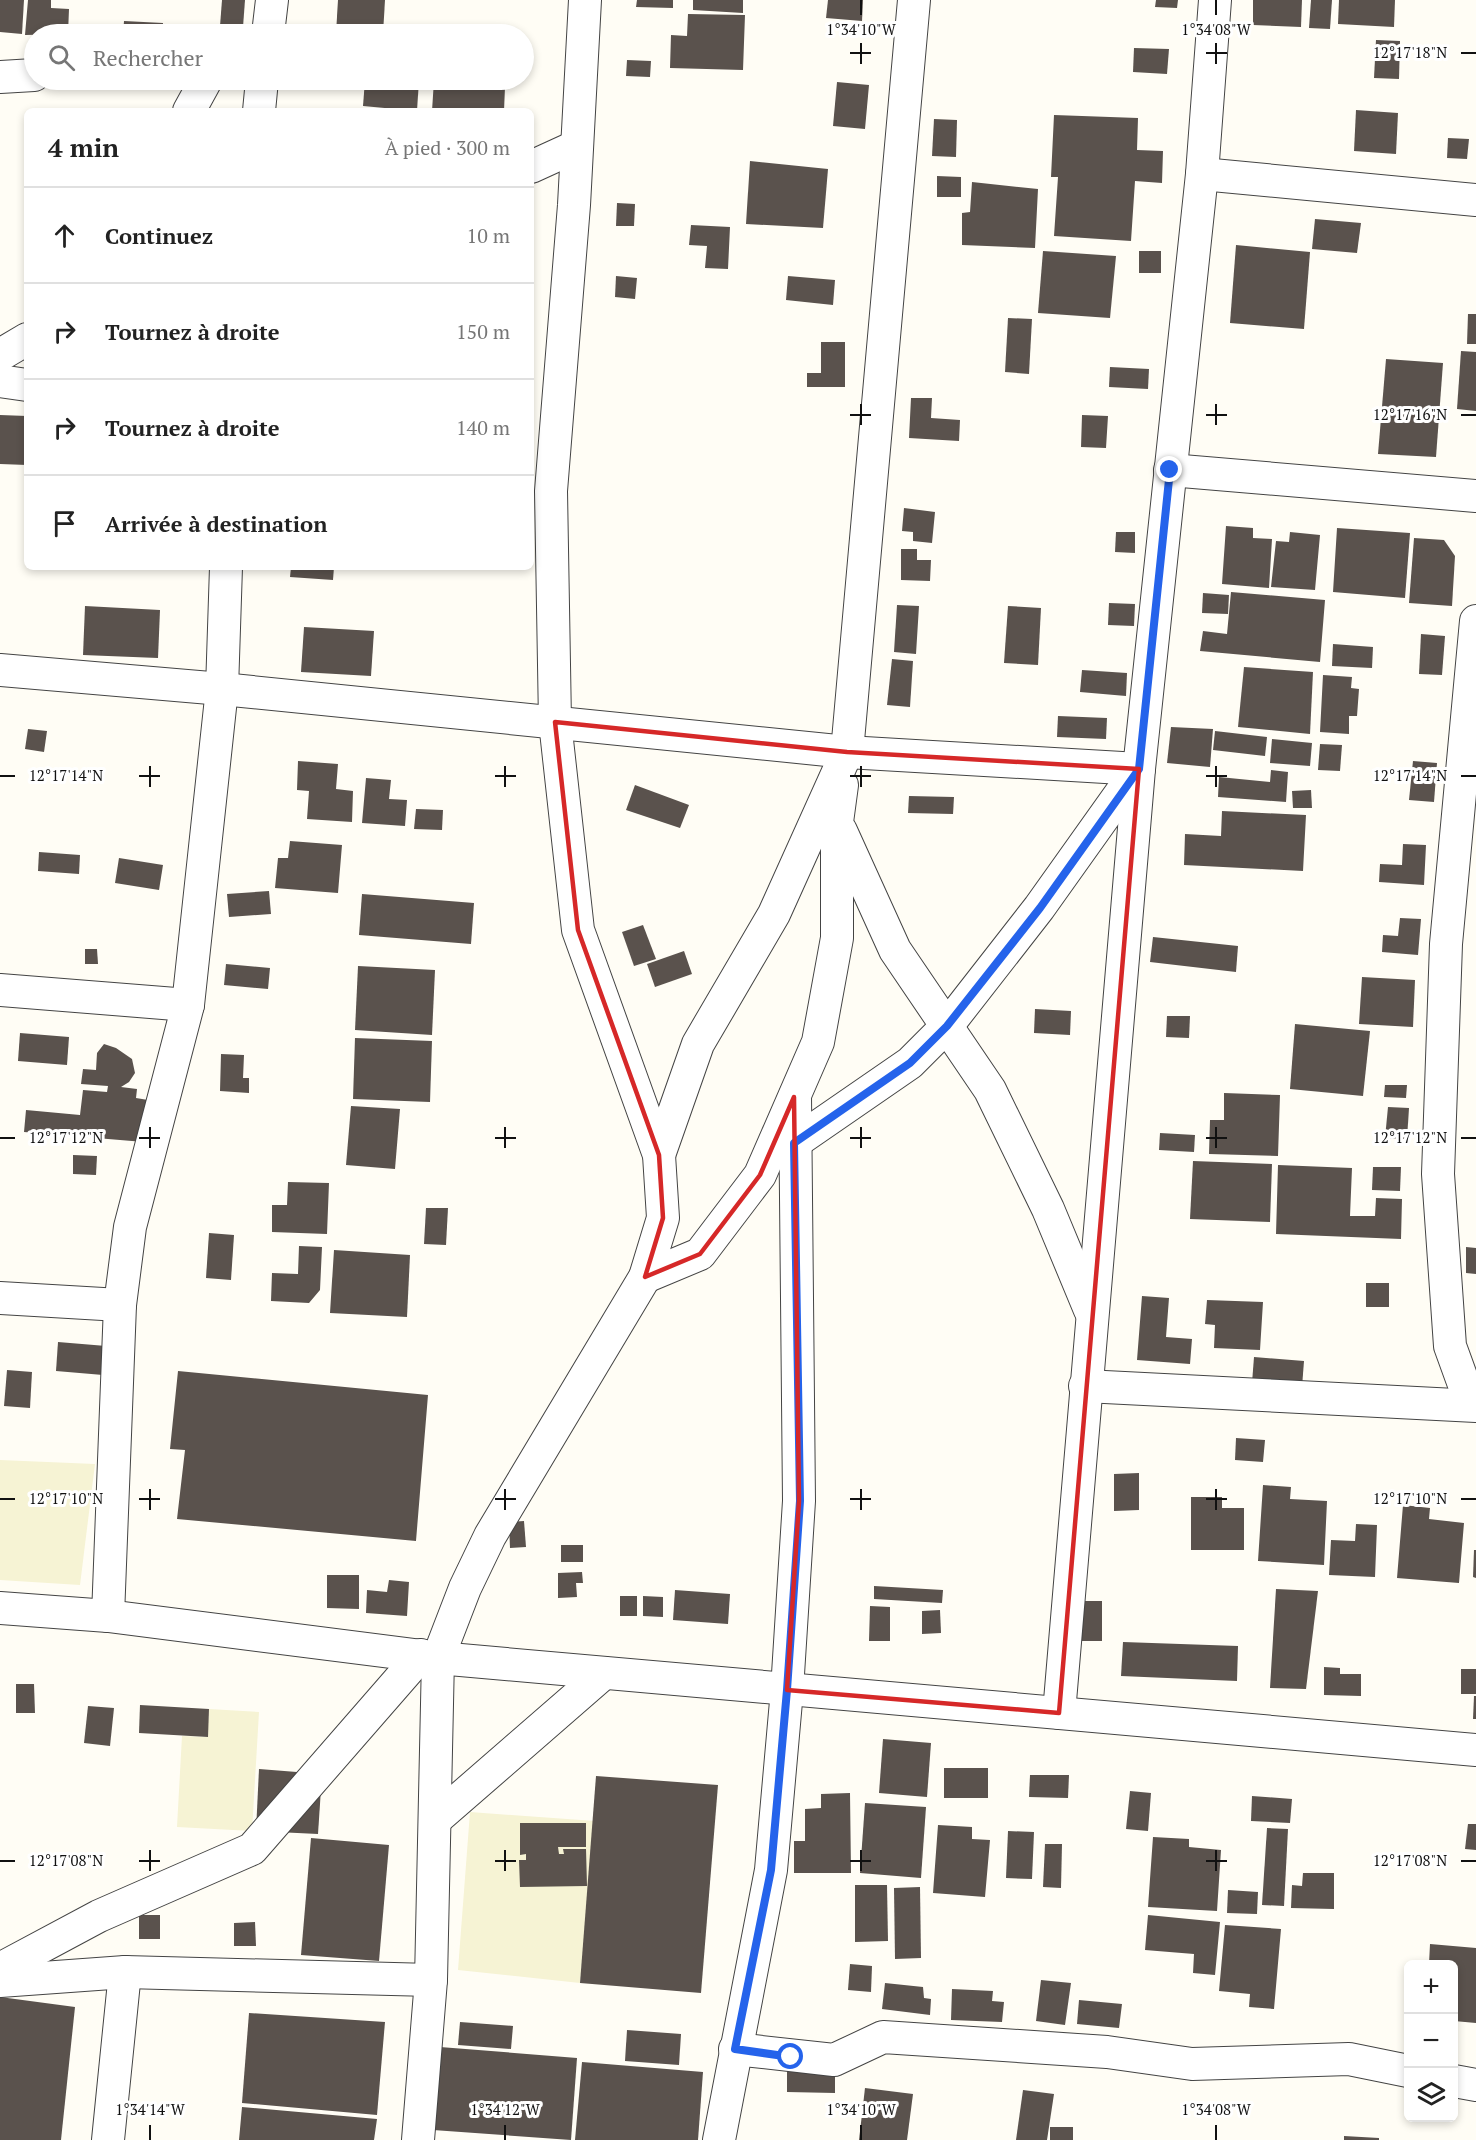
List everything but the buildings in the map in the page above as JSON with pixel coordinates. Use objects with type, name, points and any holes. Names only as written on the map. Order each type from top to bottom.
[{"type":"street","points":[[269,24],[272,0]]},
{"type":"street","points":[[0,1969],[99,1916],[252,1849],[429,1656],[490,1536],[645,1277],[663,1218],[659,1155],[578,930],[555,722],[550,491],[578,146],[585,0]]},
{"type":"street","points":[[645,1277],[700,1254],[760,1175],[818,1042],[837,938],[837,822],[847,752],[914,0]]},
{"type":"street","points":[[1059,1713],[1077,1526],[1085,1386],[1139,769],[1202,174],[1215,0]]},
{"type":"street","points":[[0,77],[24,76]]},
{"type":"street","points":[[191,108],[201,90]]},
{"type":"street","points":[[259,108],[261,90]]},
{"type":"street","points":[[534,166],[578,146]]},
{"type":"street","points":[[1202,174],[1476,200]]},
{"type":"street","points":[[0,355],[24,341]]},
{"type":"street","points":[[0,381],[24,385]]},
{"type":"street","points":[[1170,470],[1476,496]]},
{"type":"street","points":[[108,1616],[120,1305],[130,1227],[188,1005],[222,689],[226,570]]},
{"type":"street","points":[[1085,1386],[1473,1405],[1450,1346],[1438,1174],[1446,944],[1476,621]]},
{"type":"street","points":[[0,670],[222,689],[847,752],[1139,769]]},
{"type":"street","points":[[659,1155],[698,1044],[774,914],[847,752]]},
{"type":"street","points":[[794,1143],[910,1063],[947,1026],[1040,908],[1139,769]]},
{"type":"street","points":[[837,822],[896,950],[990,1090],[1048,1209],[1091,1314]]},
{"type":"street","points":[[0,990],[188,1005]]},
{"type":"street","points":[[719,2140],[771,1870],[787,1690],[800,1501],[795,1096]]},
{"type":"street","points":[[0,1298],[120,1305]]},
{"type":"street","points":[[0,1608],[108,1616],[429,1656],[604,1673],[787,1690],[925,1699],[1059,1713],[1476,1749]]},
{"type":"street","points":[[418,2140],[431,1980],[435,1820],[429,1656]]},
{"type":"street","points":[[435,1820],[604,1673]]},
{"type":"street","points":[[0,1981],[125,1972],[431,1980]]},
{"type":"street","points":[[108,2140],[125,1972]]},
{"type":"street","points":[[735,2049],[834,2060],[883,2037],[1107,2052],[1192,2064],[1348,2059],[1404,2070]]},
{"type":"street","points":[[1458,2082],[1476,2085]]},
{"type":"highlighted area","points":[[555,722],[847,752],[1139,769],[1059,1713],[787,1690],[799,1501],[794,1097],[760,1175],[700,1254],[645,1277],[663,1218],[659,1155],[578,930]]},
{"type":"shaded area","points":[[0,1460],[95,1464],[80,1585],[0,1580]]},
{"type":"shaded area","points":[[209,1709],[259,1712],[252,1831],[177,1827],[182,1736],[207,1737]]},
{"type":"shaded area","points":[[470,1812],[595,1821],[580,1983],[458,1970]]},
{"type":"route","points":[[791,2057],[735,2049],[771,1870],[787,1690],[800,1501],[794,1143],[910,1063],[947,1026],[1040,908],[1139,769],[1170,470]]}]
